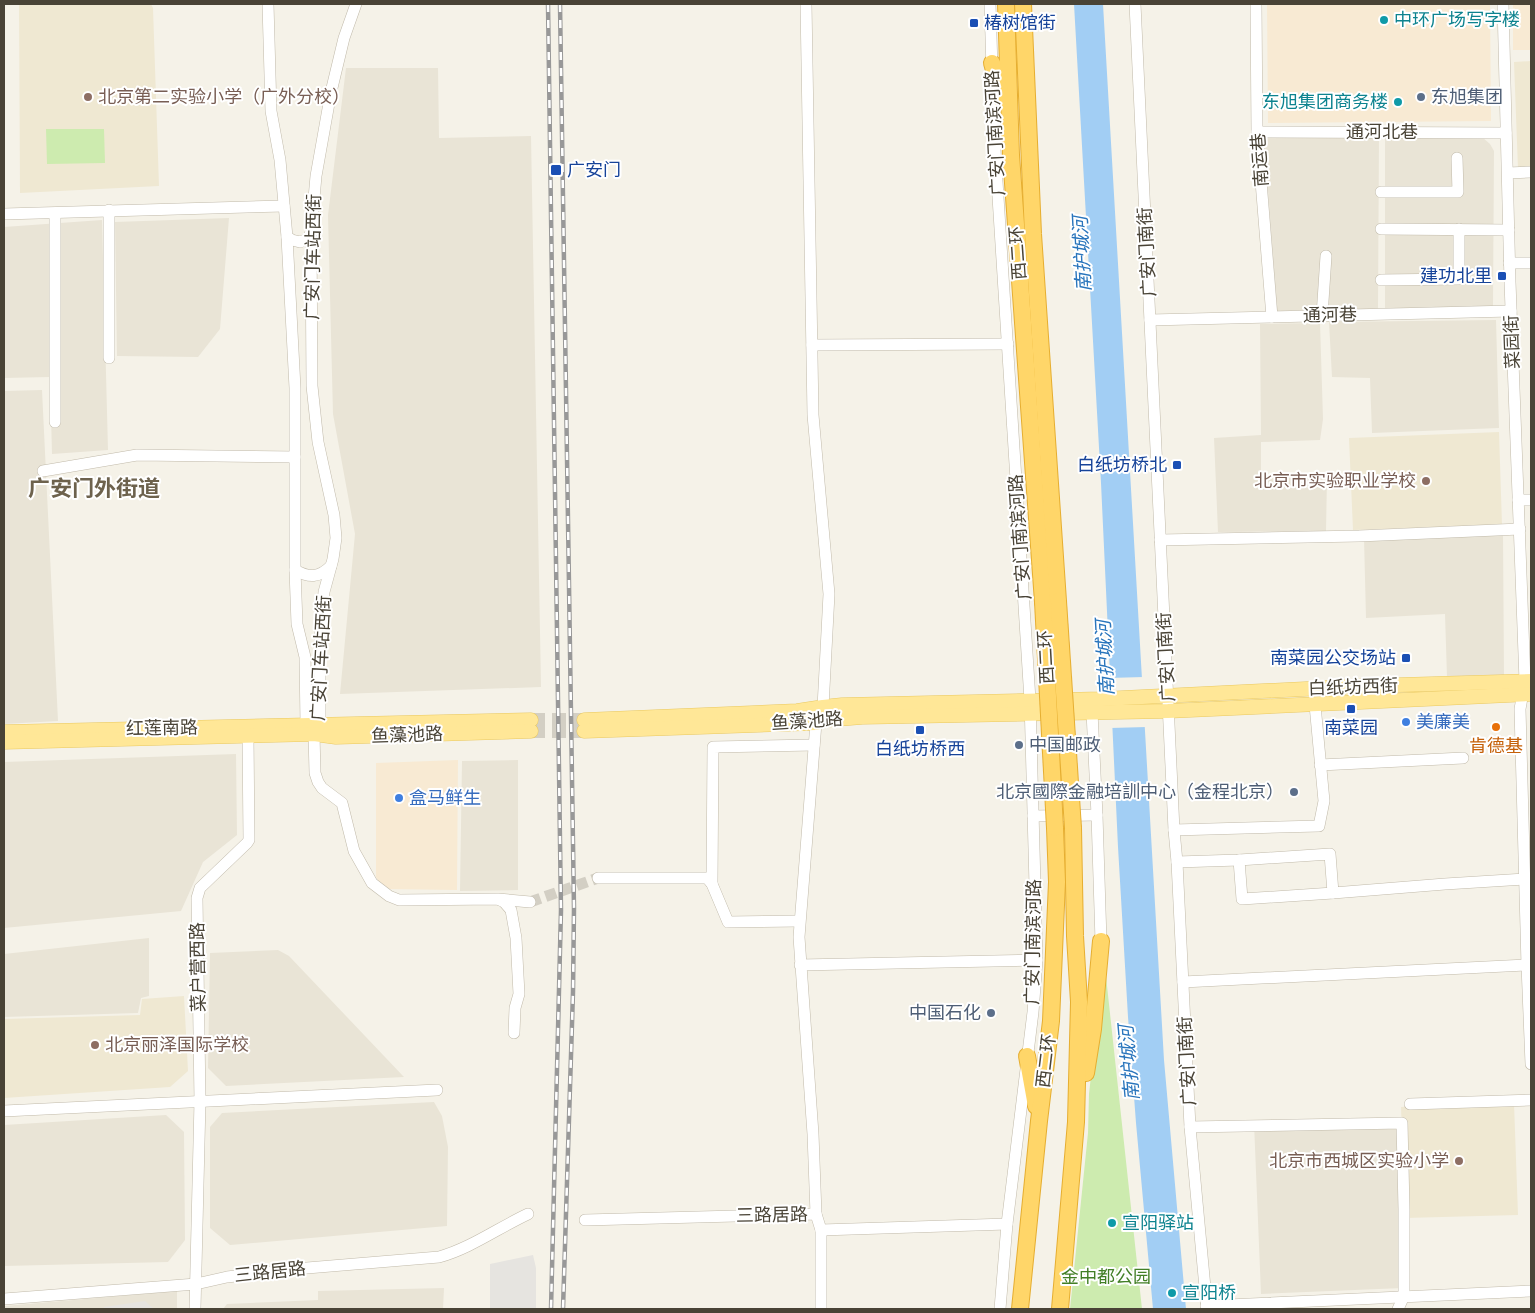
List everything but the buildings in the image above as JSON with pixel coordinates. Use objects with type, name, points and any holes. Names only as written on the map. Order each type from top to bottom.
[{"type":"highway","name":"西二环","points":[[1006,4],[1011,155],[1050,601],[1064,700],[1073,828],[1078,1002],[1076,1122],[1060,1309]]},
{"type":"highway","name":"西二环","points":[[1020,1309],[1038,1121],[1051,1021],[1057,882],[1050,601],[1023,4]]},
{"type":"highway","points":[[992,63],[1010,123]]},
{"type":"highway","points":[[1076,1122],[1093,1029],[1101,941]]},
{"type":"highway","points":[[1026,1056],[1038,1121]]},
{"type":"main road","name":"白纸坊西街","points":[[1099,708],[1166,695],[1528,681]]},
{"type":"main road","name":"白纸坊西街","points":[[1099,708],[1166,711],[1527,695]]},
{"type":"main road","points":[[1030,707],[1064,700],[1099,708]]},
{"type":"main road","name":"鱼藻池路","points":[[823,706],[1030,707],[862,717],[826,720],[816,723],[584,725],[797,712],[823,706]]},
{"type":"main road","points":[[1030,707],[1099,708]]},
{"type":"main road","name":"鱼藻池路","points":[[313,728],[336,737],[531,726]]},
{"type":"main road","name":"红莲南路","points":[[4,732],[313,728]]},
{"type":"main road","name":"红莲南路","points":[[4,742],[248,736],[313,728]]},
{"type":"street","name":"广安门车站西街","points":[[268,4],[270,104],[280,160],[287,237],[295,388],[295,570],[297,624],[305,656],[313,728]]},
{"type":"street","name":"广安门车站西街","points":[[313,728],[324,592],[336,538],[334,515],[318,442],[312,386],[311,232],[316,176],[331,92],[344,38],[356,4]]},
{"type":"street","points":[[806,4],[813,415],[829,594],[823,706]]},
{"type":"street","name":"广安门南滨河路","points":[[990,4],[994,134],[1030,707],[1037,960],[1033,1012],[1026,1056],[1007,1224],[1000,1309]]},
{"type":"street","name":"广安门南街","points":[[1135,4],[1153,320]]},
{"type":"street","name":"广安门南街","points":[[1141,4],[1163,539],[1166,711],[1180,862],[1193,1127],[1209,1308]]},
{"type":"street","name":"南运巷","points":[[1256,4],[1257,132],[1272,317]]},
{"type":"street","name":"菜园街","points":[[1503,4],[1511,311],[1518,500],[1528,681],[1527,695],[1520,709],[1528,865],[1525,879],[1526,965],[1531,1064]]},
{"type":"street","name":"通河北巷","points":[[1257,132],[1506,133]]},
{"type":"street","points":[[1381,192],[1458,192],[1457,158]]},
{"type":"street","points":[[1508,173],[1531,172]]},
{"type":"street","points":[[4,214],[284,206]]},
{"type":"street","points":[[108,358],[109,210]]},
{"type":"street","points":[[55,213],[55,422]]},
{"type":"street","points":[[1381,228],[1509,230]]},
{"type":"street","points":[[1381,280],[1459,279],[1459,229]]},
{"type":"street","points":[[287,237],[300,242],[308,239],[311,232]]},
{"type":"street","points":[[1322,316],[1326,256]]},
{"type":"street","points":[[1510,263],[1531,263]]},
{"type":"street","name":"通河巷","points":[[1153,320],[1511,311]]},
{"type":"street","points":[[812,345],[1008,344]]},
{"type":"street","points":[[295,388],[298,384],[304,383],[312,386]]},
{"type":"street","points":[[43,471],[137,455],[295,457]]},
{"type":"street","points":[[1518,500],[1531,500]]},
{"type":"street","points":[[1163,539],[1359,536],[1520,529]]},
{"type":"street","points":[[295,570],[304,575],[313,576],[322,575],[331,566]]},
{"type":"street","points":[[1177,830],[1319,826],[1324,801],[1315,705]]},
{"type":"street","points":[[1099,708],[1097,815],[1101,941]]},
{"type":"street","points":[[816,723],[800,921],[800,965],[813,1134],[816,1214]]},
{"type":"street","points":[[313,728],[315,773],[318,782],[322,788],[342,803],[354,851],[372,883],[389,896],[399,900],[498,899],[530,902]]},
{"type":"street","name":"菜户营西路","points":[[195,1309],[200,1101],[197,898],[200,888],[249,840],[248,736]]},
{"type":"street","points":[[712,884],[713,747],[814,745]]},
{"type":"street","points":[[1320,765],[1463,758]]},
{"type":"street","points":[[1033,816],[1097,815]]},
{"type":"street","points":[[1180,862],[1330,854],[1333,893]]},
{"type":"street","points":[[1239,860],[1242,899],[1525,879]]},
{"type":"street","points":[[598,878],[707,878],[712,884],[728,922],[800,921]]},
{"type":"street","points":[[498,899],[504,902],[511,910],[516,938],[519,994],[515,1006],[514,1033]]},
{"type":"street","points":[[800,965],[1037,960]]},
{"type":"street","points":[[1186,982],[1526,965]]},
{"type":"street","points":[[4,1112],[437,1090]]},
{"type":"street","points":[[1410,1104],[1531,1100]]},
{"type":"street","points":[[1193,1127],[1402,1123],[1404,1296],[1398,1309]]},
{"type":"street","name":"三路居路","points":[[4,1299],[196,1284],[227,1277],[295,1269],[439,1257],[456,1251],[505,1224],[528,1214]]},
{"type":"street","name":"三路居路","points":[[585,1220],[816,1214],[821,1230],[1007,1224]]},
{"type":"street","points":[[821,1230],[821,1309]]},
{"type":"street","points":[[1209,1308],[1404,1296],[1531,1291]]},
{"type":"shaded area","name":"北京第二实验小学（广外分校）","points":[[19,4],[151,4],[153,8],[159,186],[20,193]]},
{"type":"shaded area","points":[[1267,4],[1490,4],[1491,121],[1268,123]]},
{"type":"shaded area","points":[[1513,4],[1531,4],[1531,50],[1513,50]]},
{"type":"shaded area","points":[[1531,61],[1531,169],[1518,169],[1514,62]]},
{"type":"shaded area","points":[[346,68],[438,68],[439,138],[531,136],[541,687],[340,694],[355,534],[333,414],[328,215]]},
{"type":"shaded area","points":[[1379,137],[1378,309],[1277,311],[1264,138]]},
{"type":"shaded area","points":[[1385,137],[1483,138],[1490,144],[1494,151],[1493,307],[1385,309]]},
{"type":"shaded area","points":[[229,218],[220,329],[198,357],[117,356],[115,222]]},
{"type":"shaded area","points":[[102,220],[108,450],[52,454],[50,377],[4,378],[4,227]]},
{"type":"shaded area","points":[[1496,320],[1499,428],[1372,433],[1370,378],[1332,377],[1329,322]]},
{"type":"shaded area","points":[[1320,323],[1323,419],[1320,440],[1261,442],[1261,476],[1327,478],[1326,531],[1218,532],[1214,438],[1261,435],[1260,324]]},
{"type":"shaded area","points":[[42,390],[58,721],[4,724],[4,391]]},
{"type":"shaded area","name":"北京市实验职业学校","points":[[1499,432],[1502,525],[1353,530],[1349,438]]},
{"type":"shaded area","points":[[1503,534],[1504,676],[1447,677],[1445,614],[1366,618],[1364,538]]},
{"type":"shaded area","points":[[236,754],[237,835],[203,862],[181,911],[4,928],[4,762]]},
{"type":"shaded area","points":[[458,760],[457,890],[384,889],[376,877],[376,763]]},
{"type":"shaded area","points":[[518,760],[518,890],[460,891],[462,761]]},
{"type":"shaded area","points":[[149,938],[149,996],[141,998],[138,1013],[4,1017],[4,954]]},
{"type":"shaded area","points":[[278,950],[289,956],[404,1077],[226,1086],[208,1068],[210,953]]},
{"type":"shaded area","name":"北京丽泽国际学校","points":[[184,996],[188,1071],[170,1087],[4,1098],[4,1019],[140,1015],[142,999]]},
{"type":"shaded area","points":[[434,1102],[442,1116],[448,1147],[447,1226],[230,1245],[210,1228],[210,1127],[222,1113]]},
{"type":"shaded area","name":"北京市西城区实验小学","points":[[1514,1103],[1518,1215],[1405,1218],[1401,1107]]},
{"type":"shaded area","points":[[166,1115],[184,1132],[185,1240],[168,1262],[4,1266],[4,1125]]},
{"type":"shaded area","points":[[1396,1118],[1403,1288],[1261,1294],[1254,1123]]},
{"type":"shaded area","points":[[533,1255],[536,1268],[536,1309],[490,1309],[490,1264]]},
{"type":"shaded area","points":[[444,1288],[443,1309],[223,1309],[227,1304],[318,1300],[318,1291]]},
{"type":"shaded area","points":[[177,1291],[177,1309],[4,1309],[4,1306]]},
{"type":"shaded area","points":[[145,1301],[154,1309],[104,1309],[104,1307]]},
{"type":"green space","points":[[46,129],[104,129],[105,163],[47,164]]},
{"type":"green space","name":"金中都公园","points":[[1104,958],[1142,1309],[1070,1309],[1088,1133],[1089,1094]]},
{"type":"water","points":[[1074,4],[1103,4],[1164,1060],[1186,1309],[1153,1309],[1136,1123],[1118,847],[1101,483]]},
{"type":"pier","points":[[1144,677],[1147,727],[1110,728],[1108,678]]},
{"type":"tunnel","points":[[531,720],[584,720]]},
{"type":"tunnel","points":[[531,731],[584,731]]},
{"type":"tunnel","points":[[530,902],[598,878]]},
{"type":"railway","points":[[548,4],[561,910],[551,1309]]},
{"type":"railway","points":[[560,4],[574,908],[563,1309]]},
{"type":"place","name":"中环广场写字楼","points":[[1384,20]]},
{"type":"place","name":"椿树馆街","points":[[974,23]]},
{"type":"place","name":"北京第二实验小学（广外分校）","points":[[88,97]]},
{"type":"place","name":"东旭集团","points":[[1421,97]]},
{"type":"place","name":"东旭集团商务楼","points":[[1398,102]]},
{"type":"place","name":"广安门","points":[[556,170]]},
{"type":"place","name":"建功北里","points":[[1502,276]]},
{"type":"place","name":"白纸坊桥北","points":[[1177,465]]},
{"type":"place","name":"北京市实验职业学校","points":[[1426,481]]},
{"type":"place","name":"南菜园公交场站","points":[[1406,658]]},
{"type":"place","name":"南菜园","points":[[1351,709]]},
{"type":"place","name":"美廉美","points":[[1406,722]]},
{"type":"place","name":"肯德基","points":[[1496,727]]},
{"type":"place","name":"白纸坊桥西","points":[[920,730]]},
{"type":"place","name":"中国邮政","points":[[1019,745]]},
{"type":"place","name":"北京國際金融培訓中心（金程北京）","points":[[1294,792]]},
{"type":"place","name":"盒马鲜生","points":[[399,798]]},
{"type":"place","name":"中国石化","points":[[991,1013]]},
{"type":"place","name":"北京丽泽国际学校","points":[[95,1045]]},
{"type":"place","name":"北京市西城区实验小学","points":[[1459,1161]]},
{"type":"place","name":"宣阳驿站","points":[[1112,1223]]},
{"type":"place","name":"宣阳桥","points":[[1172,1293]]},
{"type":"district","name":"广安门外街道","points":[[94,488]]},
{"type":"water label","name":"南护城河","points":[[1082,254]]},
{"type":"water label","name":"南护城河","points":[[1105,658]]},
{"type":"water label","name":"南护城河","points":[[1129,1063]]}]
